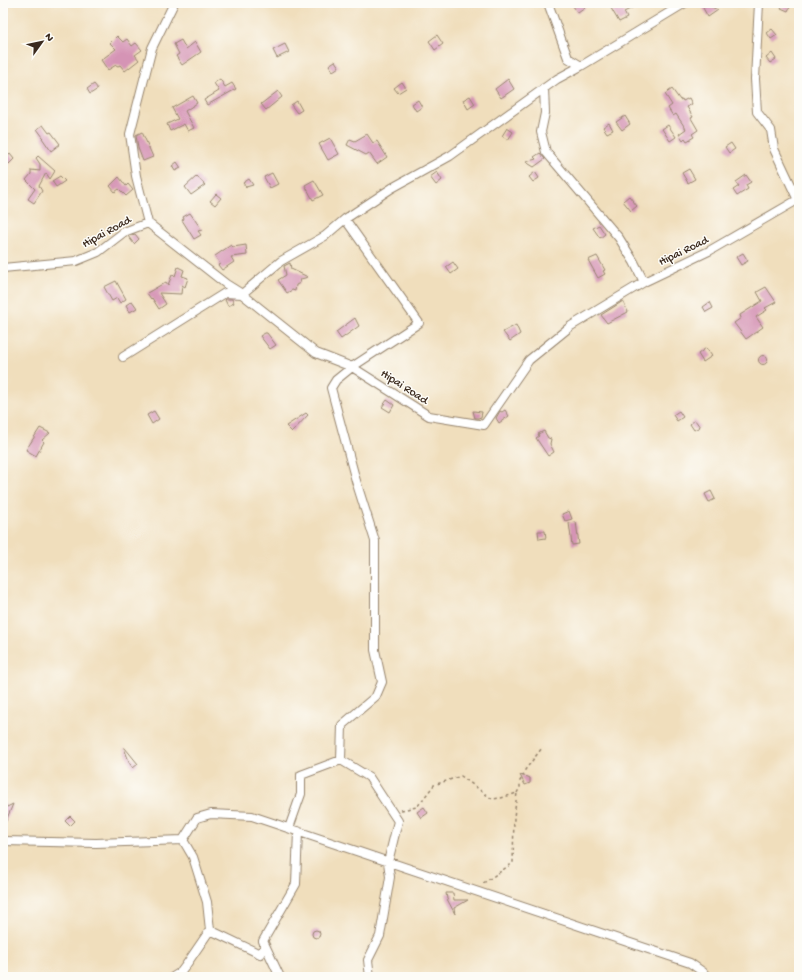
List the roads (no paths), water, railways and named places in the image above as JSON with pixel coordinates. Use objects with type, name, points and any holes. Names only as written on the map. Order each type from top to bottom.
[{"type":"street","points":[[148,223],[136,176],[130,134],[152,48],[174,3]]},
{"type":"street","points":[[548,3],[568,58],[580,66]]},
{"type":"street","points":[[124,357],[225,293],[242,294],[281,261],[325,236],[345,219],[392,188],[450,156],[557,79],[685,3]]},
{"type":"street","points":[[759,3],[755,79],[757,112],[771,130],[774,149],[799,200]]},
{"type":"street","points":[[544,88],[545,113],[541,132],[546,152],[619,238],[644,282]]},
{"type":"street","name":"Hipai Road","points":[[3,268],[76,261],[98,252],[124,232],[148,223],[226,284],[242,294],[316,353],[352,367],[429,416],[484,425],[529,360],[571,326],[644,282],[709,251],[799,200]]},
{"type":"street","points":[[341,760],[342,725],[376,696],[382,682],[374,650],[375,541],[356,481],[331,388],[336,380],[352,367],[419,323],[345,219]]},
{"type":"street","points":[[341,760],[369,777],[398,821],[388,862],[390,878],[380,936],[368,960],[370,977]]},
{"type":"street","points":[[280,977],[263,941],[296,884],[294,829],[301,794],[301,775],[341,760]]},
{"type":"street","points":[[183,840],[197,818],[211,814],[252,816],[690,963],[708,977]]},
{"type":"street","points":[[3,841],[96,843],[183,840]]},
{"type":"street","points":[[173,977],[181,972],[210,930],[207,902],[194,856],[183,840]]},
{"type":"street","points":[[210,930],[260,954],[265,946]]}]
